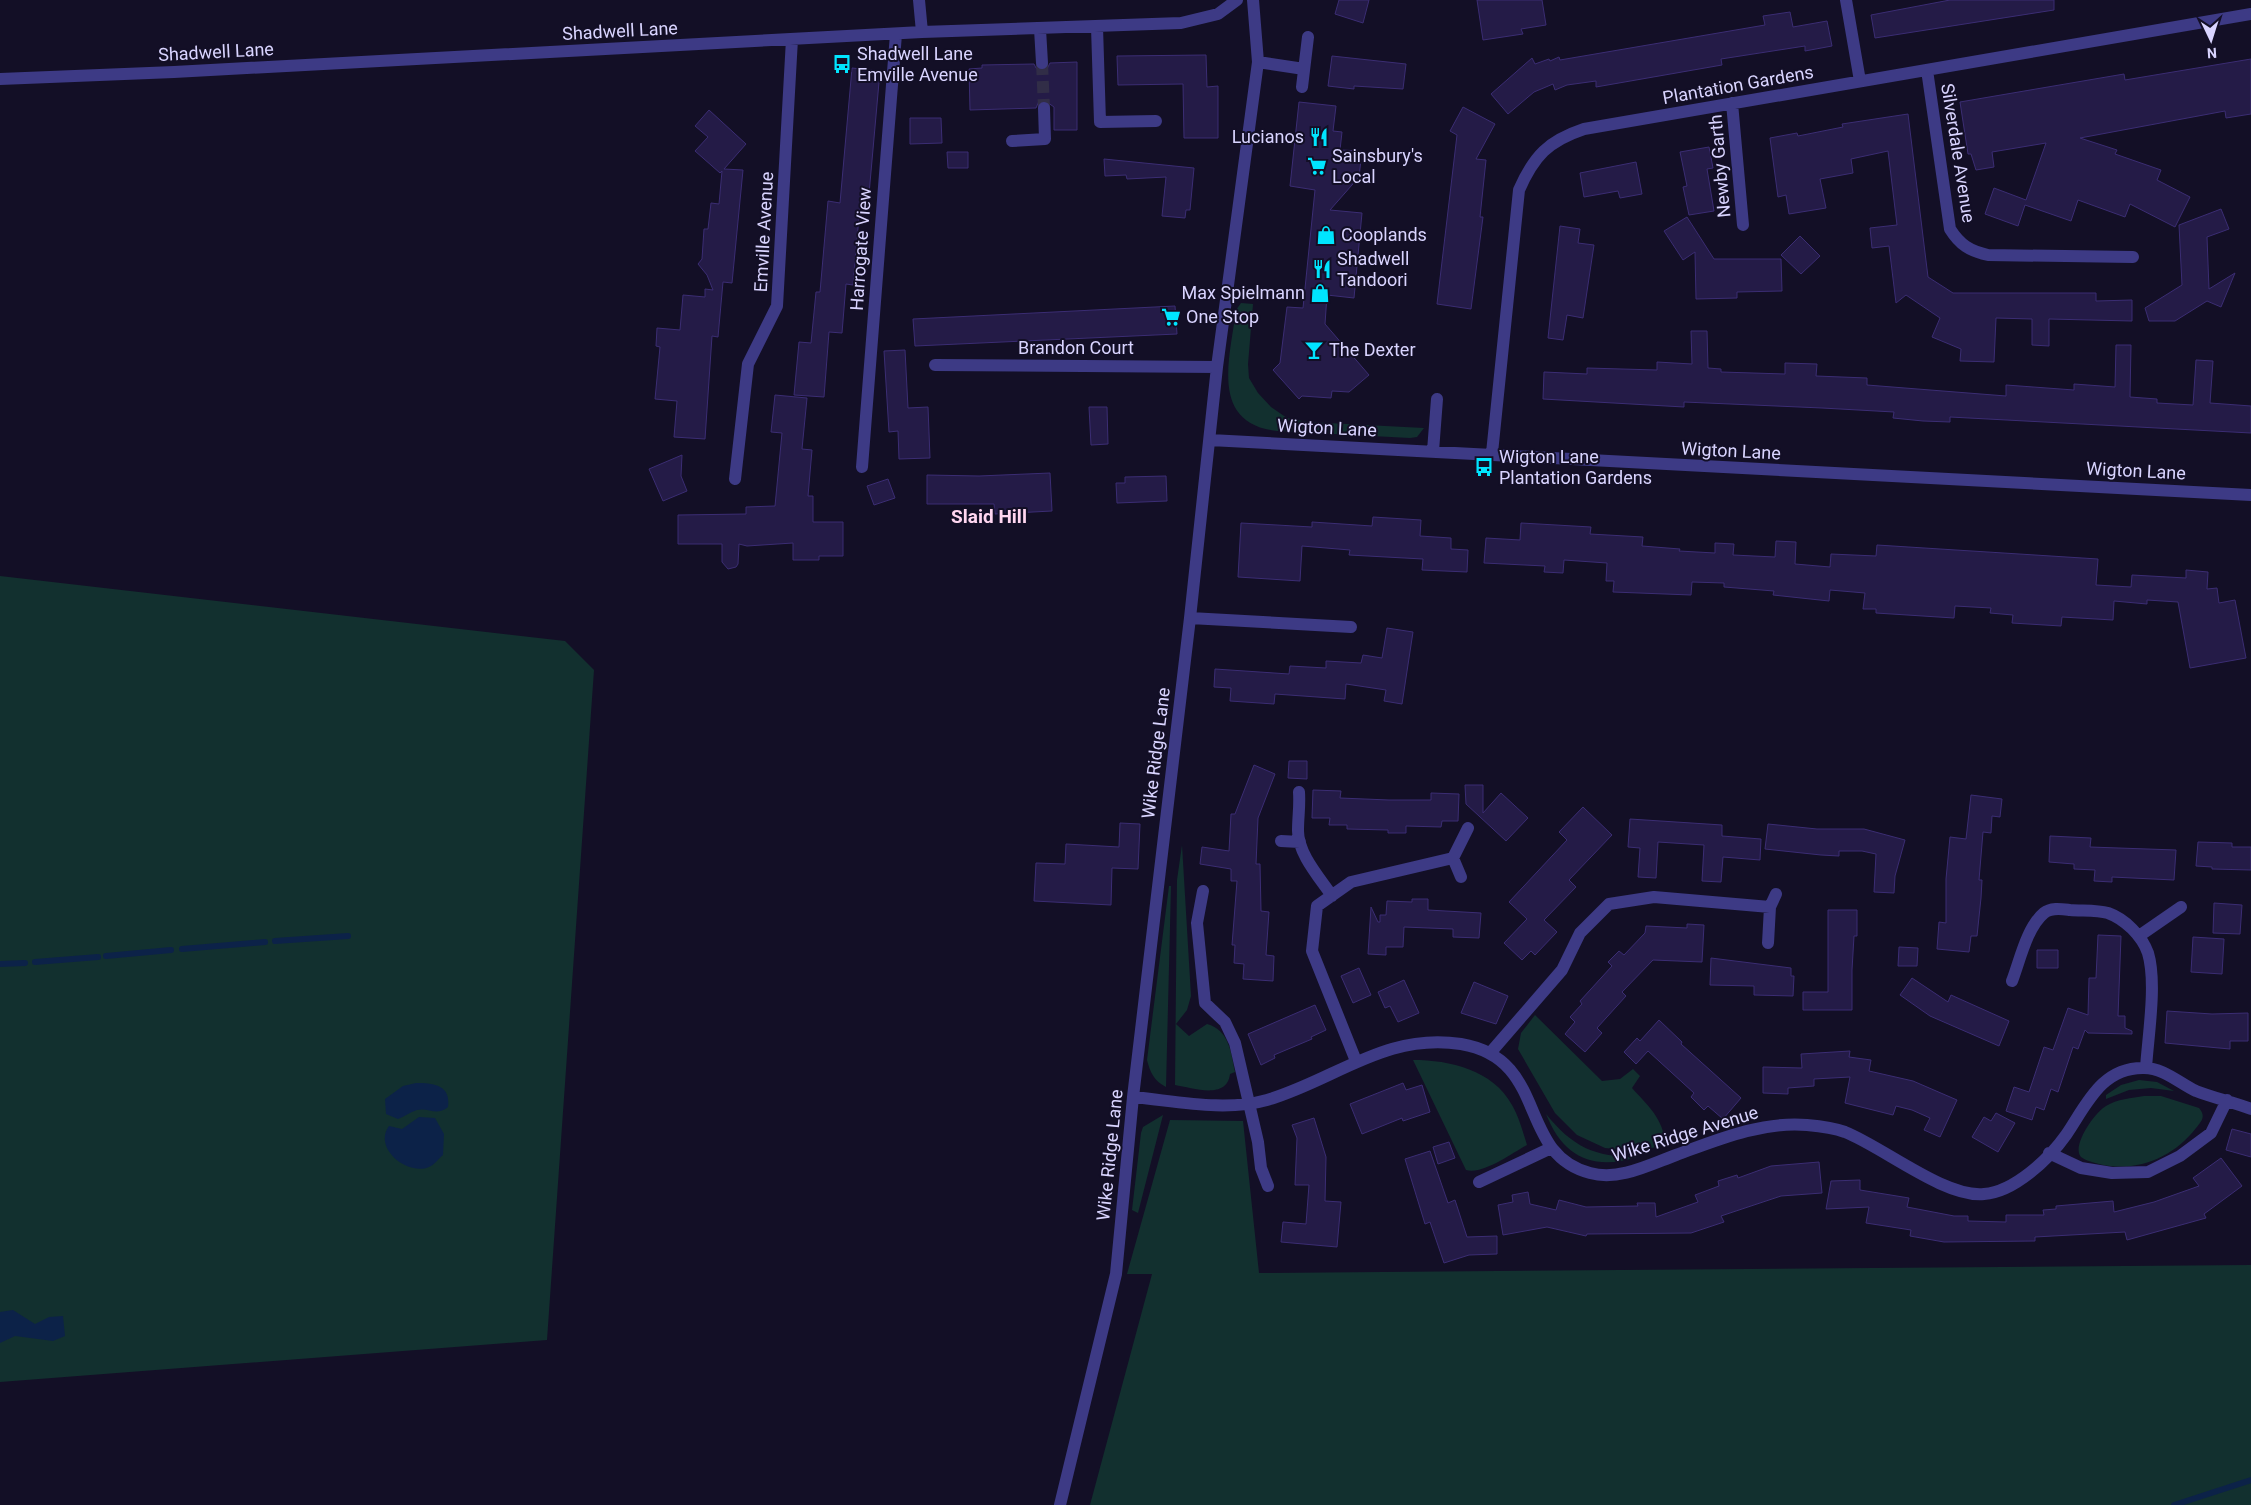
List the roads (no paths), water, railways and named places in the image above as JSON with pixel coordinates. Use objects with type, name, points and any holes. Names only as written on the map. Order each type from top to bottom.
[{"type":"street","points":[[919,0],[922,32]]},
{"type":"street","name":"Shadwell Lane","points":[[0,79],[184,72],[922,32],[1181,23],[1218,14],[1237,0]]},
{"type":"street","name":"Wike Ridge Lane","points":[[1060,1505],[1116,1274],[1133,1097],[1190,618],[1217,367],[1258,62],[1253,0]]},
{"type":"street","points":[[1846,0],[1860,81]]},
{"type":"street","name":"Plantation Gardens","points":[[1492,453],[1519,190],[1528,169],[1543,150],[1562,136],[1584,129],[2251,14]]},
{"type":"street","points":[[1097,27],[1100,122],[1156,121]]},
{"type":"street","points":[[1040,29],[1042,63]]},
{"type":"street","name":"Harrogate View","points":[[862,467],[896,34]]},
{"type":"street","points":[[1302,87],[1308,37]]},
{"type":"street","name":"Emville Avenue","points":[[735,479],[748,364],[777,306],[792,39]]},
{"type":"street","points":[[1258,62],[1304,69]]},
{"type":"street","name":"Silverdale Avenue","points":[[1927,70],[1950,229],[1956,239],[1966,247],[1988,255],[2133,257]]},
{"type":"street","name":"Newby Garth","points":[[1732,103],[1743,225]]},
{"type":"street","points":[[1012,140],[1045,139],[1044,108]]},
{"type":"street","name":"Brandon Court","points":[[935,365],[1217,367]]},
{"type":"street","points":[[1433,451],[1437,399]]},
{"type":"street","name":"Wigton Lane","points":[[1210,440],[1492,453],[1738,469],[2251,495]]},
{"type":"street","points":[[1190,618],[1352,627]]},
{"type":"street","points":[[1299,792],[1301,814],[1298,832],[1300,842],[1303,851],[1332,896]]},
{"type":"street","points":[[1461,878],[1453,858],[1468,828]]},
{"type":"street","points":[[1281,842],[1300,842]]},
{"type":"street","points":[[1356,1062],[1312,951],[1318,906],[1351,882],[1453,858]]},
{"type":"street","points":[[1203,891],[1197,923],[1204,1003],[1225,1022],[1235,1043],[1258,1142],[1261,1168],[1268,1186]]},
{"type":"street","points":[[1768,943],[1770,907],[1776,894]]},
{"type":"street","points":[[1491,1052],[1562,970],[1580,933],[1609,904],[1654,897],[1770,907]]},
{"type":"street","points":[[2139,936],[2181,908]]},
{"type":"street","points":[[2012,981],[2037,920],[2046,911],[2058,909],[2108,913],[2125,922],[2139,936],[2148,953],[2150,974],[2146,1068]]},
{"type":"street","name":"Wike Ridge Avenue","points":[[1133,1097],[1224,1105],[1248,1104],[1266,1100],[1312,1083],[1388,1048],[1429,1040],[1464,1044],[1491,1052],[1506,1064],[1523,1085],[1539,1127],[1551,1148],[1568,1164],[1590,1173],[1614,1176],[1637,1170],[1733,1134],[1769,1126],[1805,1125],[1843,1131],[1938,1182],[1968,1193],[1985,1194],[2006,1188],[2021,1180],[2066,1135],[2079,1111],[2094,1090],[2109,1077],[2126,1070],[2146,1068],[2165,1073],[2195,1090],[2251,1109]]},
{"type":"street","points":[[2049,1153],[2081,1168],[2112,1173],[2148,1172],[2180,1156],[2211,1133],[2227,1100]]},
{"type":"street","points":[[1479,1182],[1551,1148]]},
{"type":"water","points":[[416,1083],[435,1085],[444,1090],[447,1094],[448,1107],[436,1112],[421,1109],[398,1119],[386,1114],[385,1099],[403,1086]]},
{"type":"water","points":[[419,1117],[435,1118],[444,1134],[443,1155],[432,1165],[422,1169],[404,1165],[389,1152],[385,1144],[385,1135],[389,1126],[402,1129]]},
{"type":"water","points":[[13,1310],[35,1324],[49,1317],[63,1316],[65,1336],[53,1341],[15,1336],[0,1343],[0,1312]]},
{"type":"waterway","points":[[275,941],[348,936]]},
{"type":"waterway","points":[[182,949],[265,942]]},
{"type":"waterway","points":[[106,956],[171,950]]},
{"type":"waterway","points":[[35,962],[98,957]]},
{"type":"waterway","points":[[0,964],[25,963]]},
{"type":"waterway","points":[[2174,1505],[2251,1480]]},
{"type":"tunnel","points":[[1042,63],[1044,108]]},
{"type":"place","name":"Shadwell Lane Emville Avenue","points":[[842,64]]},
{"type":"place","name":"Lucianos","points":[[1319,137]]},
{"type":"place","name":"Sainsbury's Local","points":[[1317,166]]},
{"type":"place","name":"Cooplands","points":[[1326,235]]},
{"type":"place","name":"Shadwell Tandoori","points":[[1322,269]]},
{"type":"place","name":"Max Spielmann","points":[[1320,293]]},
{"type":"place","name":"One Stop","points":[[1171,317]]},
{"type":"place","name":"The Dexter","points":[[1314,350]]},
{"type":"place","name":"Wigton Lane Plantation Gardens","points":[[1484,467]]},
{"type":"district","name":"Slaid Hill","points":[[989,516]]}]
